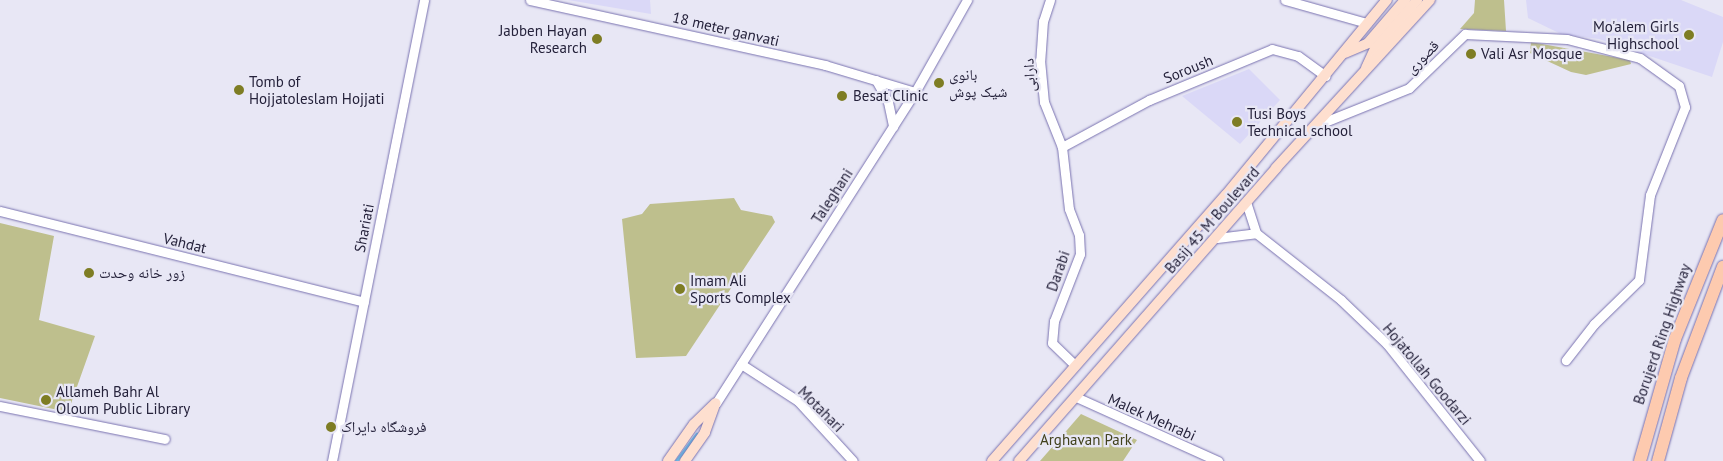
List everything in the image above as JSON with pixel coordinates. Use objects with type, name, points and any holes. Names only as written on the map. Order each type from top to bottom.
[{"type":"highway","name":"Borujerd Ring Highway","points":[[1640,461],[1674,339],[1723,220]]},
{"type":"highway","points":[[1658,461],[1684,369],[1723,267]]},
{"type":"main road","name":"Basij 45 M Boulevard","points":[[992,461],[1326,76],[1387,0]]},
{"type":"main road","points":[[1364,71],[1371,46],[1405,0]]},
{"type":"main road","points":[[1345,53],[1371,46],[1417,0]]},
{"type":"main road","name":"Basij 45 M Boulevard","points":[[1019,461],[1364,71],[1430,0]]},
{"type":"main road","points":[[668,461],[694,424],[716,403]]},
{"type":"main road","points":[[685,461],[705,432],[716,403]]},
{"type":"street","name":"Shariati","points":[[332,461],[424,0]]},
{"type":"street","name":"18 meter ganvati","points":[[530,0],[824,65],[915,92]]},
{"type":"street","name":"Taleghani","points":[[716,403],[915,92],[967,0]]},
{"type":"street","name":"دارابی","points":[[1050,0],[1043,21],[1040,60],[1044,102],[1062,147]]},
{"type":"street","points":[[1285,0],[1367,23]]},
{"type":"street","name":"قصوری","points":[[1316,125],[1409,88],[1465,34],[1557,37],[1640,58],[1673,81],[1685,98],[1650,195],[1638,280],[1594,324],[1566,360]]},
{"type":"street","name":"Soroush","points":[[1062,147],[1150,100],[1272,49],[1298,56],[1326,76]]},
{"type":"street","points":[[876,80],[888,102],[892,126]]},
{"type":"street","name":"Darabi","points":[[1062,147],[1069,209],[1079,236],[1080,254],[1054,321],[1052,343],[1075,365]]},
{"type":"street","points":[[1218,238],[1256,233],[1247,205]]},
{"type":"street","name":"Vahdat","points":[[0,211],[364,302]]},
{"type":"street","name":"Hojatollah Goodarzi","points":[[1256,233],[1341,300],[1387,344],[1480,461]]},
{"type":"street","name":"Motahari","points":[[741,364],[798,401],[853,461]]},
{"type":"street","name":"Malek Mehrabi","points":[[1076,397],[1218,461]]},
{"type":"street","points":[[0,406],[165,439]]},
{"type":"shaded area","points":[[568,0],[650,0],[651,14]]},
{"type":"shaded area","points":[[1526,0],[1681,0],[1723,17],[1723,42],[1712,77],[1599,39],[1561,34],[1528,18]]},
{"type":"shaded area","name":"Tusi Boys Technical school","points":[[1249,69],[1280,100],[1240,144],[1182,96]]},
{"type":"green space","points":[[1475,0],[1504,0],[1506,31],[1460,29],[1474,13]]},
{"type":"green space","points":[[1531,42],[1630,60],[1631,64],[1586,75],[1571,72],[1530,53]]},
{"type":"green space","name":"Imam Ali Sports Complex","points":[[734,198],[741,210],[772,216],[775,222],[686,356],[636,358],[622,219],[642,214],[650,204]]},
{"type":"green space","points":[[0,223],[54,236],[39,320],[95,336],[68,412],[0,398]]},
{"type":"green space","name":"Arghavan Park","points":[[1081,414],[1137,440],[1123,461],[1040,461]]},
{"type":"waterway","points":[[676,461],[696,434]]},
{"type":"place","name":"Mo'alem Girls Highschool","points":[[1689,35]]},
{"type":"place","name":"Jabben Hayan Research","points":[[597,39]]},
{"type":"place","name":"Vali Asr Mosque","points":[[1471,54]]},
{"type":"place","name":"بانوی شیک پوش","points":[[939,83]]},
{"type":"place","name":"Tomb of Hojjatoleslam Hojjati","points":[[239,90]]},
{"type":"place","name":"Besat Clinic","points":[[842,96]]},
{"type":"place","name":"Tusi Boys Technical school","points":[[1237,122]]},
{"type":"place","name":"زور خانه وحدت","points":[[89,273]]},
{"type":"place","name":"Imam Ali Sports Complex","points":[[680,289]]},
{"type":"place","name":"Allameh Bahr Al Oloum Public Library","points":[[46,400]]},
{"type":"place","name":"فروشگاه دایراک","points":[[331,427]]}]
